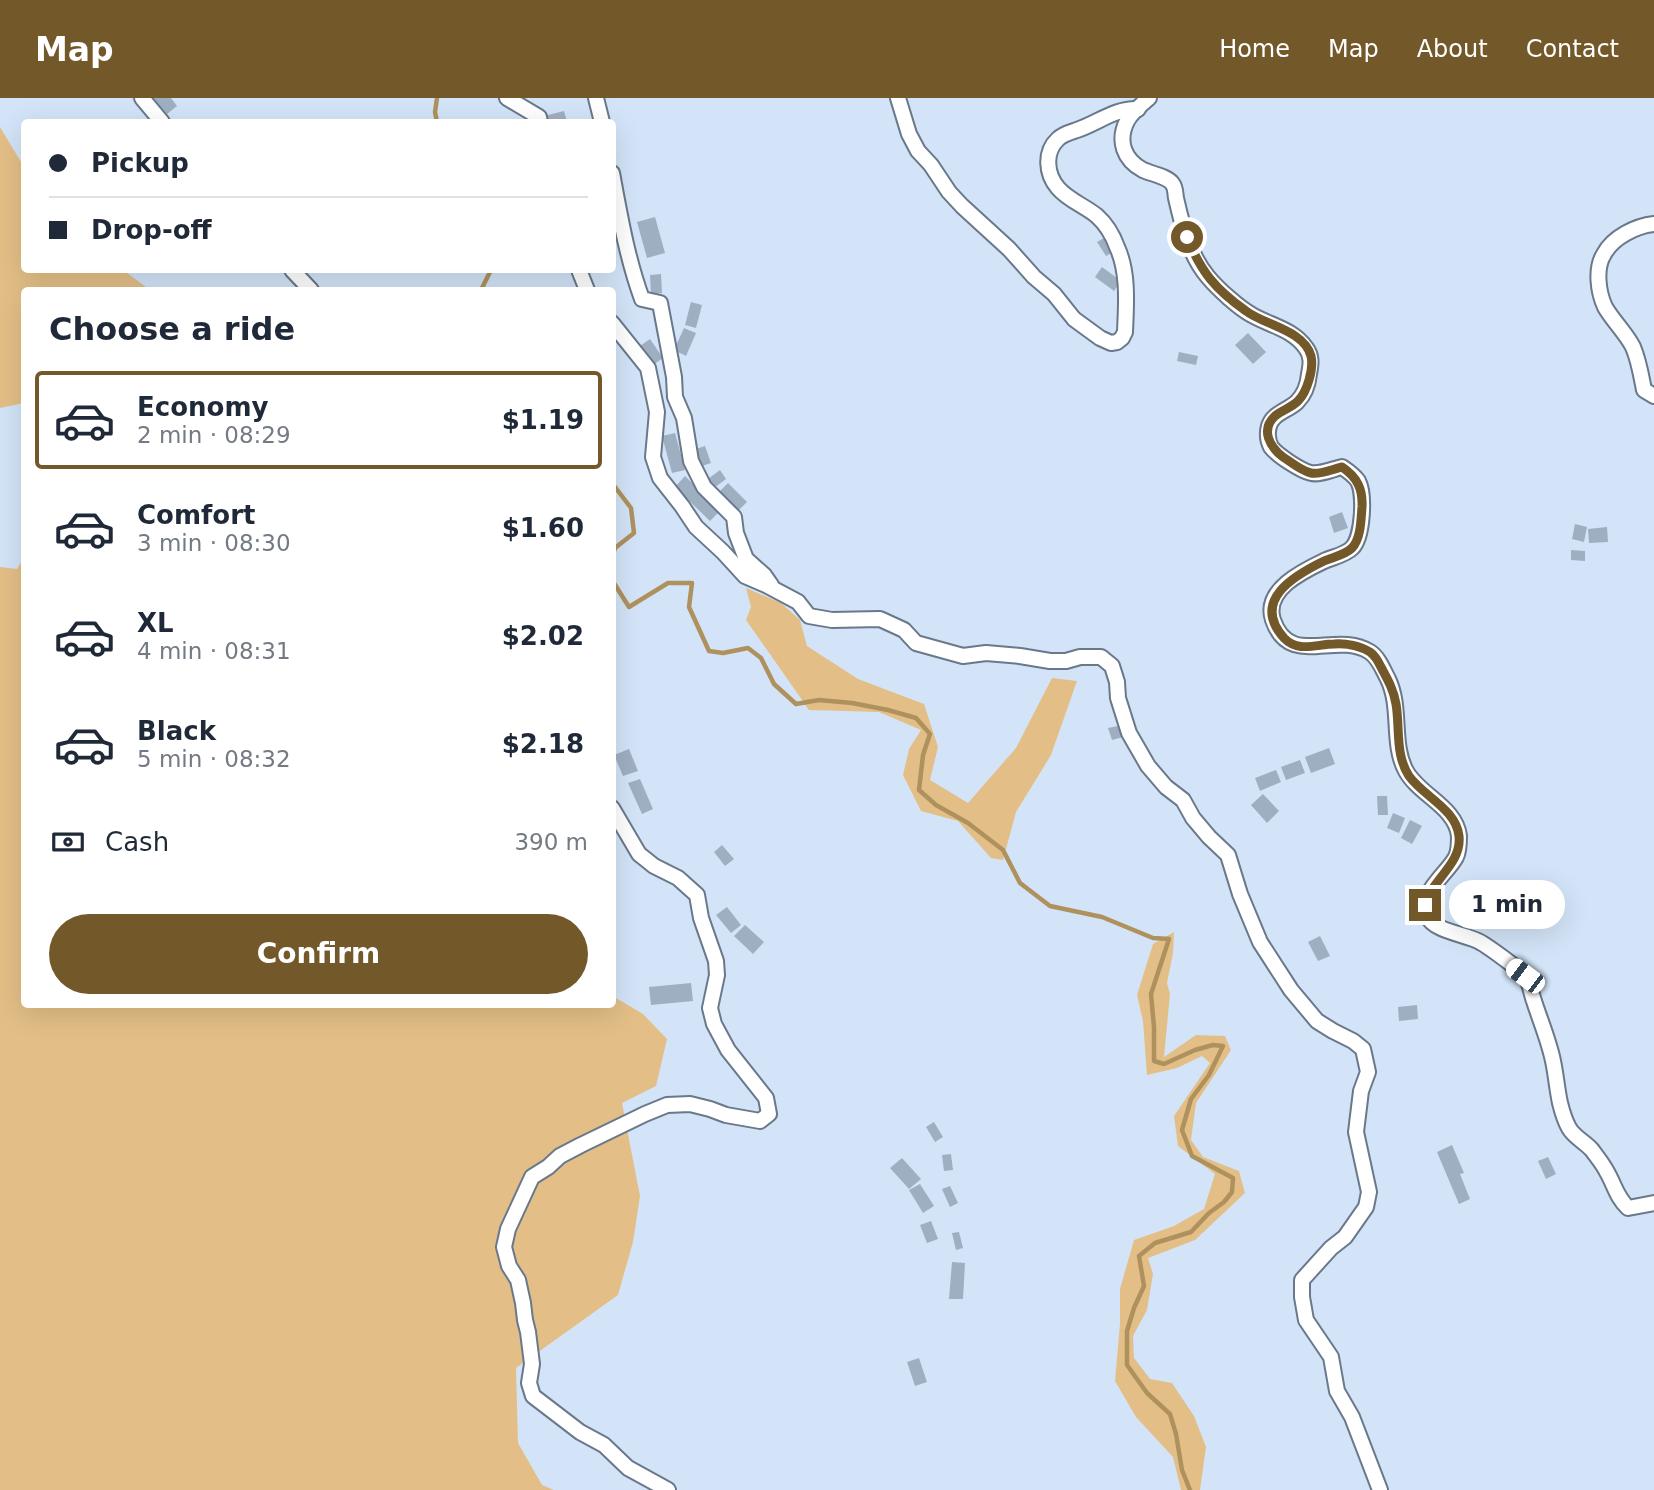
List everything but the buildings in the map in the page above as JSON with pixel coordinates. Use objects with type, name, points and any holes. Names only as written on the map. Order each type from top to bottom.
[{"type":"street","points":[[142,98],[160,119]]},
{"type":"street","points":[[507,98],[539,119]]},
{"type":"street","points":[[596,98],[601,119]]},
{"type":"street","points":[[898,98],[909,134],[949,192],[1054,294],[1074,319],[1111,343],[1117,342],[1125,332],[1125,275],[1118,247],[1099,218],[1058,188],[1049,171],[1048,158],[1056,141],[1062,136],[1117,112],[1138,109]]},
{"type":"street","points":[[1149,98],[1128,119],[1124,128],[1123,147],[1126,157],[1142,169],[1170,180],[1175,189],[1187,237],[1204,273],[1249,314],[1292,334],[1307,348],[1311,357],[1303,394],[1290,408],[1274,417],[1269,426],[1270,444],[1276,452],[1312,474],[1342,467],[1357,481],[1362,494],[1359,532],[1352,549],[1325,560],[1292,579],[1273,600],[1273,620],[1283,637],[1301,647],[1352,645],[1371,653],[1378,660],[1394,696],[1403,765],[1415,783],[1452,818],[1459,836],[1456,856],[1427,896],[1426,915],[1432,923],[1480,942],[1525,976],[1553,1059],[1561,1105],[1570,1129],[1591,1149],[1607,1171],[1619,1199],[1628,1208],[1654,1203]]},
{"type":"street","points":[[616,197],[621,227],[642,299],[660,303],[674,377],[675,397],[684,418],[691,461],[704,487],[734,517],[736,533],[746,559],[764,575],[774,589]]},
{"type":"street","points":[[1654,224],[1640,225],[1620,237],[1603,254],[1598,278],[1605,306],[1634,349],[1644,390],[1654,396]]},
{"type":"street","points":[[295,273],[308,287]]},
{"type":"street","points":[[616,328],[648,368],[657,412],[653,457],[660,478],[696,527],[745,576],[798,602],[809,616],[832,621],[880,619],[904,630],[916,643],[963,656],[986,653],[1050,661],[1101,657],[1112,666],[1129,733],[1148,766],[1166,787],[1182,800],[1193,818],[1228,855],[1240,894],[1261,942],[1292,990],[1317,1021],[1363,1049],[1368,1072],[1361,1091],[1356,1132],[1369,1192],[1366,1207],[1345,1237],[1331,1248],[1302,1280],[1302,1297],[1306,1320],[1331,1357],[1337,1391],[1352,1417],[1380,1490]]},
{"type":"street","points":[[616,815],[639,854],[653,866],[678,878],[697,895],[701,918],[716,961],[717,975],[710,1008],[714,1024],[728,1050],[766,1098],[769,1114],[760,1121],[726,1115],[690,1104],[667,1105],[581,1144],[532,1177],[508,1229],[504,1247],[509,1265],[518,1280],[523,1303],[532,1364],[529,1383],[533,1396],[580,1432],[604,1445],[628,1468],[668,1490]]},
{"type":"shaded area","points":[[0,127],[21,162],[21,273],[127,273],[146,287],[21,287],[21,404],[0,408]]},
{"type":"shaded area","points":[[21,562],[21,1008],[616,1008],[616,998],[643,1014],[667,1039],[656,1086],[622,1103],[640,1196],[633,1242],[618,1295],[516,1368],[518,1443],[542,1485],[554,1490],[0,1490],[0,567],[17,569]]},
{"type":"shaded area","points":[[746,588],[781,603],[800,620],[807,646],[858,679],[924,704],[938,747],[930,780],[968,803],[1016,748],[1052,678],[1077,681],[1051,755],[1016,812],[1003,860],[991,858],[958,821],[921,811],[903,775],[909,749],[921,730],[879,712],[809,710],[746,620],[751,607]]},
{"type":"shaded area","points":[[1174,932],[1167,983],[1170,994],[1164,1057],[1196,1035],[1225,1036],[1231,1050],[1196,1103],[1191,1140],[1203,1157],[1239,1171],[1245,1193],[1195,1240],[1148,1258],[1153,1274],[1147,1310],[1133,1336],[1134,1358],[1150,1379],[1172,1383],[1194,1416],[1206,1447],[1200,1490],[1181,1490],[1173,1457],[1136,1417],[1115,1381],[1120,1289],[1134,1240],[1174,1226],[1204,1209],[1215,1174],[1178,1146],[1174,1116],[1210,1063],[1202,1056],[1177,1068],[1147,1075],[1143,1021],[1137,995],[1153,944]]},
{"type":"waterway","points":[[436,119],[437,98]]},
{"type":"waterway","points":[[482,287],[490,273]]},
{"type":"waterway","points":[[616,488],[631,508],[634,533],[616,547]]},
{"type":"waterway","points":[[616,586],[629,607],[668,583],[692,583],[689,607],[709,651],[723,653],[748,648],[761,658],[774,684],[796,704],[819,700],[852,703],[916,718],[930,734],[923,755],[919,790],[936,805],[968,823],[1003,850],[1020,883],[1050,906],[1102,917],[1153,938],[1169,939],[1151,994],[1154,1061],[1164,1064],[1195,1050],[1213,1045],[1223,1046],[1209,1075],[1191,1099],[1182,1130],[1192,1156],[1233,1178],[1232,1192],[1191,1232],[1155,1243],[1139,1256],[1144,1286],[1127,1331],[1127,1365],[1147,1393],[1170,1414],[1182,1470],[1190,1490]]},
{"type":"route","points":[[1187,237],[1194,255],[1211,281],[1249,314],[1292,334],[1307,348],[1311,357],[1303,394],[1290,408],[1274,417],[1269,426],[1270,444],[1276,452],[1312,474],[1342,467],[1357,481],[1362,494],[1361,522],[1357,541],[1352,549],[1325,560],[1285,585],[1273,600],[1273,620],[1283,637],[1301,647],[1342,643],[1371,653],[1378,660],[1394,696],[1403,765],[1415,783],[1452,818],[1459,836],[1456,856],[1427,896],[1425,905]]}]
